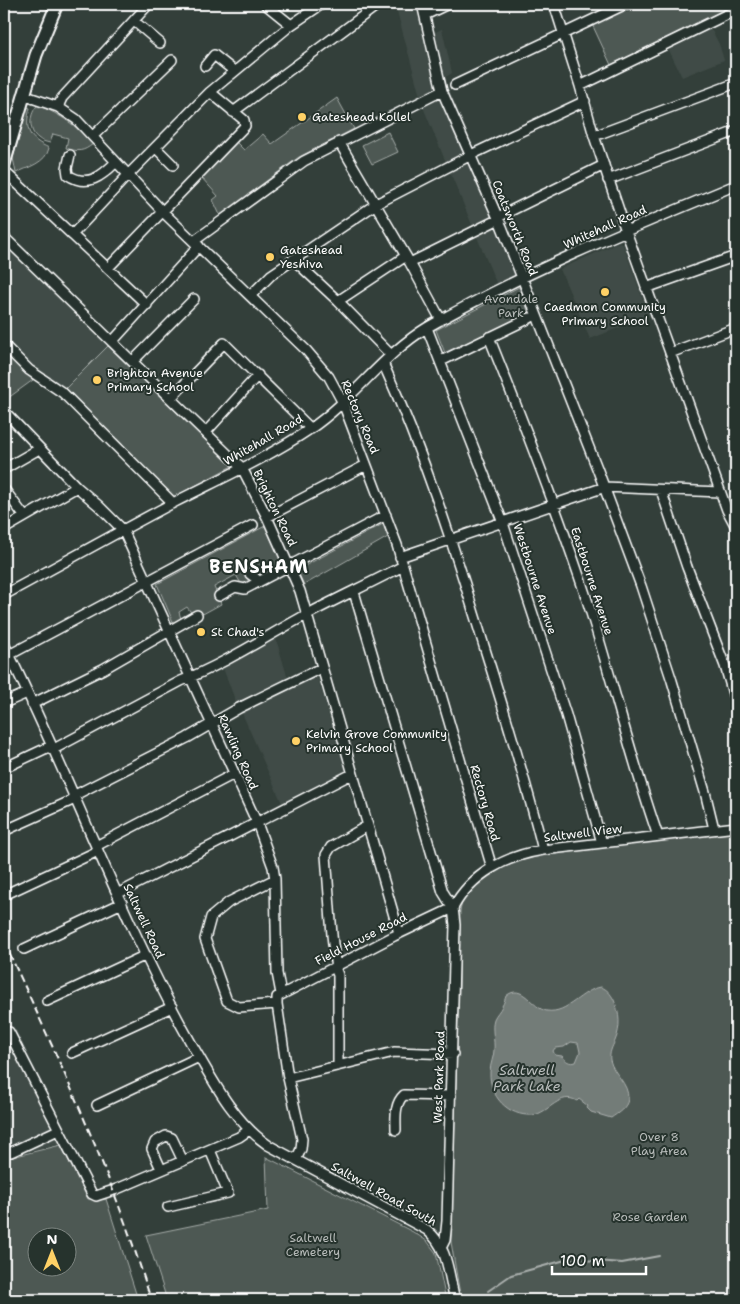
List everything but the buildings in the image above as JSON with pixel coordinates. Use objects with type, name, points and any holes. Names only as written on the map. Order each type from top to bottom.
[{"type":"main road","points":[[4,164],[36,55],[57,4]]},
{"type":"street","points":[[58,107],[62,98],[149,4]]},
{"type":"street","points":[[267,4],[291,25]]},
{"type":"street","points":[[72,235],[210,92],[291,25],[322,4]]},
{"type":"street","points":[[233,112],[380,4]]},
{"type":"street","name":"Coatsworth Road","points":[[422,4],[442,92],[498,218],[605,487],[641,586],[672,681],[705,792],[714,830]]},
{"type":"street","points":[[425,15],[448,4]]},
{"type":"street","points":[[554,4],[608,180],[720,492],[736,527]]},
{"type":"street","points":[[455,85],[626,4]]},
{"type":"street","points":[[580,86],[736,10]]},
{"type":"street","points":[[134,21],[160,43]]},
{"type":"street","points":[[205,66],[214,55],[234,71]]},
{"type":"street","points":[[93,136],[172,60]]},
{"type":"street","points":[[594,136],[736,83]]},
{"type":"street","points":[[108,268],[243,129],[245,123],[210,92]]},
{"type":"street","points":[[112,342],[147,305],[150,298],[196,244],[304,161],[442,92]]},
{"type":"street","name":"Rectory Road","points":[[23,95],[58,107],[76,119],[162,212],[322,367],[329,377],[343,403],[386,515],[492,868]]},
{"type":"street","points":[[250,296],[271,275],[376,204],[584,101]]},
{"type":"street","points":[[608,180],[736,131]]},
{"type":"street","points":[[339,142],[408,259],[441,320]]},
{"type":"street","points":[[156,148],[173,164]]},
{"type":"street","points":[[70,155],[67,168],[68,175],[74,179],[92,180],[102,177],[116,162]]},
{"type":"street","points":[[338,301],[408,259],[498,218],[604,166]]},
{"type":"street","points":[[4,171],[147,305]]},
{"type":"street","name":"Whitehall Road","points":[[4,595],[311,429],[343,403],[391,356],[427,328],[441,320],[522,278],[626,231],[736,185]]},
{"type":"street","name":"Brighton Road","points":[[4,237],[242,468],[267,517],[300,591],[399,934]]},
{"type":"street","points":[[646,288],[736,256]]},
{"type":"street","points":[[293,259],[338,301],[391,356]]},
{"type":"street","points":[[133,361],[194,299]]},
{"type":"street","points":[[441,361],[530,318]]},
{"type":"street","name":"Westbourne Avenue","points":[[427,328],[503,523],[566,715],[602,843]]},
{"type":"street","points":[[670,353],[736,328]]},
{"type":"street","name":"Eastbourne Avenue","points":[[489,337],[530,438],[587,602],[646,802],[658,836]]},
{"type":"street","points":[[172,398],[224,343],[311,429]]},
{"type":"street","points":[[4,345],[29,370],[62,393],[173,503]]},
{"type":"street","points":[[383,363],[396,392],[452,540],[508,724],[543,850]]},
{"type":"street","points":[[206,432],[258,375]]},
{"type":"street","name":"Rawling Road","points":[[4,411],[39,449],[123,530],[257,823],[273,867],[275,879],[277,973],[281,994]]},
{"type":"street","points":[[4,470],[39,449]]},
{"type":"street","points":[[267,517],[366,465]]},
{"type":"street","points":[[4,529],[77,487]]},
{"type":"street","points":[[4,768],[52,748],[263,640],[306,615],[354,592],[401,562],[452,540],[605,487],[720,492]]},
{"type":"street","points":[[4,489],[25,518]]},
{"type":"street","points":[[661,490],[687,567],[725,666],[736,704]]},
{"type":"street","points":[[219,596],[235,587],[245,589],[386,515]]},
{"type":"street","points":[[9,656],[253,525]]},
{"type":"street","points":[[250,574],[259,581]]},
{"type":"street","points":[[354,592],[443,892],[453,908]]},
{"type":"street","points":[[32,704],[103,669],[168,632],[190,615]]},
{"type":"street","name":"Saltwell Road","points":[[4,644],[117,894],[172,1007],[199,1057],[228,1102],[249,1130],[268,1145],[313,1169]]},
{"type":"street","points":[[4,831],[74,798],[212,725],[239,708],[321,668]]},
{"type":"street","points":[[4,703],[27,693]]},
{"type":"street","points":[[4,895],[97,848],[234,774]]},
{"type":"street","points":[[117,894],[352,774]]},
{"type":"street","points":[[338,1066],[338,975],[332,936],[326,855],[330,847],[367,826]]},
{"type":"street","name":"Saltwell View","points":[[453,908],[467,887],[492,868],[521,855],[543,850],[736,827]]},
{"type":"street","points":[[275,879],[229,902],[211,917],[205,939],[228,1001],[239,1007],[277,1004]]},
{"type":"street","points":[[24,949],[122,903]]},
{"type":"street","name":"Field House Road","points":[[281,994],[453,908]]},
{"type":"street","name":"West Park Road","points":[[442,1246],[445,1240],[447,1221],[453,1054],[455,925],[453,908]]},
{"type":"street","points":[[47,1001],[146,955]]},
{"type":"street","points":[[281,994],[277,997],[277,1004],[288,1078],[302,1144],[296,1160]]},
{"type":"street","points":[[72,1053],[172,1007]]},
{"type":"street","points":[[9,1032],[58,1130],[92,1194],[96,1196],[210,1150],[239,1137],[249,1130]]},
{"type":"street","points":[[288,1078],[394,1052],[453,1054]]},
{"type":"street","points":[[97,1105],[199,1057]]},
{"type":"street","points":[[396,1130],[397,1105],[404,1095],[451,1096]]},
{"type":"street","points":[[4,1152],[11,1152],[58,1130]]},
{"type":"street","points":[[161,1170],[152,1149],[155,1142],[166,1136],[172,1138],[183,1160]]},
{"type":"street","points":[[168,1207],[228,1193],[210,1150]]},
{"type":"street","name":"Saltwell Road South","points":[[313,1169],[435,1236],[446,1256],[455,1300]]},
{"type":"street","points":[[427,1230],[447,1221]]},
{"type":"shaded area","points":[[395,4],[439,4],[427,10],[434,33],[442,29],[452,73],[444,78],[525,270],[497,285],[423,107]]},
{"type":"shaded area","points":[[711,29],[719,44],[724,60],[682,77],[669,50]]},
{"type":"shaded area","name":"Caedmon Community Primary School","points":[[618,243],[623,244],[649,316],[590,339],[560,269]]},
{"type":"shaded area","name":"Brighton Avenue Primary School","points":[[12,250],[232,466],[174,497],[66,388],[37,372],[4,339],[4,259]]},
{"type":"shaded area","points":[[276,639],[288,679],[237,705],[223,668]]},
{"type":"shaded area","name":"Kelvin Grove Community Primary School","points":[[317,675],[346,770],[282,803],[242,713]]},
{"type":"shaded area","points":[[4,1021],[16,1030],[70,1140],[4,1158]]},
{"type":"green space","points":[[636,4],[734,5],[611,65],[592,24]]},
{"type":"green space","points":[[337,98],[354,129],[299,157],[220,215],[213,200],[218,196],[201,177],[236,142],[244,150],[263,134],[272,144]]},
{"type":"green space","points":[[38,105],[68,121],[93,144],[86,149],[77,151],[66,148],[68,138],[53,134],[50,143],[39,139],[31,127],[31,117]]},
{"type":"green space","points":[[27,107],[30,108],[28,128],[30,133],[42,145],[49,148],[40,161],[16,173],[13,158]]},
{"type":"green space","points":[[388,132],[398,152],[372,164],[362,145]]},
{"type":"green space","name":"Avondale Park","points":[[519,287],[529,313],[445,353],[436,330]]},
{"type":"green space","points":[[108,346],[232,466],[174,497],[66,388]]},
{"type":"green space","points":[[4,351],[33,380],[4,401]]},
{"type":"green space","points":[[383,524],[388,537],[304,585],[297,570]]},
{"type":"green space","points":[[265,526],[283,565],[261,577],[249,577],[247,585],[243,587],[236,575],[214,587],[221,604],[201,615],[193,615],[187,607],[179,612],[181,619],[174,624],[157,584]]},
{"type":"green space","points":[[736,831],[736,1300],[461,1300],[451,1242],[460,911],[463,898],[473,886],[491,873],[514,861],[537,855]]},
{"type":"green space","points":[[61,1145],[88,1199],[106,1199],[138,1300],[9,1300],[4,1293],[4,1159]]},
{"type":"green space","name":"Saltwell Cemetery","points":[[266,1157],[413,1232],[427,1241],[436,1253],[446,1300],[167,1300],[146,1235],[268,1210]]},
{"type":"water","name":"Saltwell Park Lake","points":[[601,987],[607,990],[618,1010],[618,1031],[611,1050],[610,1060],[628,1093],[626,1105],[611,1118],[591,1112],[587,1108],[588,1106],[579,1099],[577,1101],[565,1099],[533,1115],[524,1115],[508,1109],[497,1097],[493,1089],[490,1072],[494,1050],[493,1023],[506,996],[517,992],[542,1009],[555,1011],[568,1006],[594,989]],"holes":[[[571,1042],[578,1043],[580,1052],[576,1062],[568,1062],[562,1056],[555,1055],[553,1051],[555,1048],[564,1047]]]},
{"type":"waterway","points":[[488,1291],[511,1275],[569,1259],[622,1263],[659,1256]]},
{"type":"railway","points":[[4,942],[84,1118],[120,1208],[151,1300]]},
{"type":"place","name":"Gateshead Kollel","points":[[302,117]]},
{"type":"place","name":"Gateshead Yeshiva","points":[[270,257]]},
{"type":"place","name":"Caedmon Community Primary School","points":[[605,292]]},
{"type":"place","name":"Brighton Avenue Primary School","points":[[97,380]]},
{"type":"place","name":"St Chad's","points":[[201,632]]},
{"type":"place","name":"Kelvin Grove Community Primary School","points":[[296,741]]},
{"type":"district","name":"BENSHAM","points":[[259,567]]},
{"type":"park label","name":"Over 8 Play Area","points":[[659,1144]]},
{"type":"park label","name":"Rose Garden","points":[[650,1217]]}]
